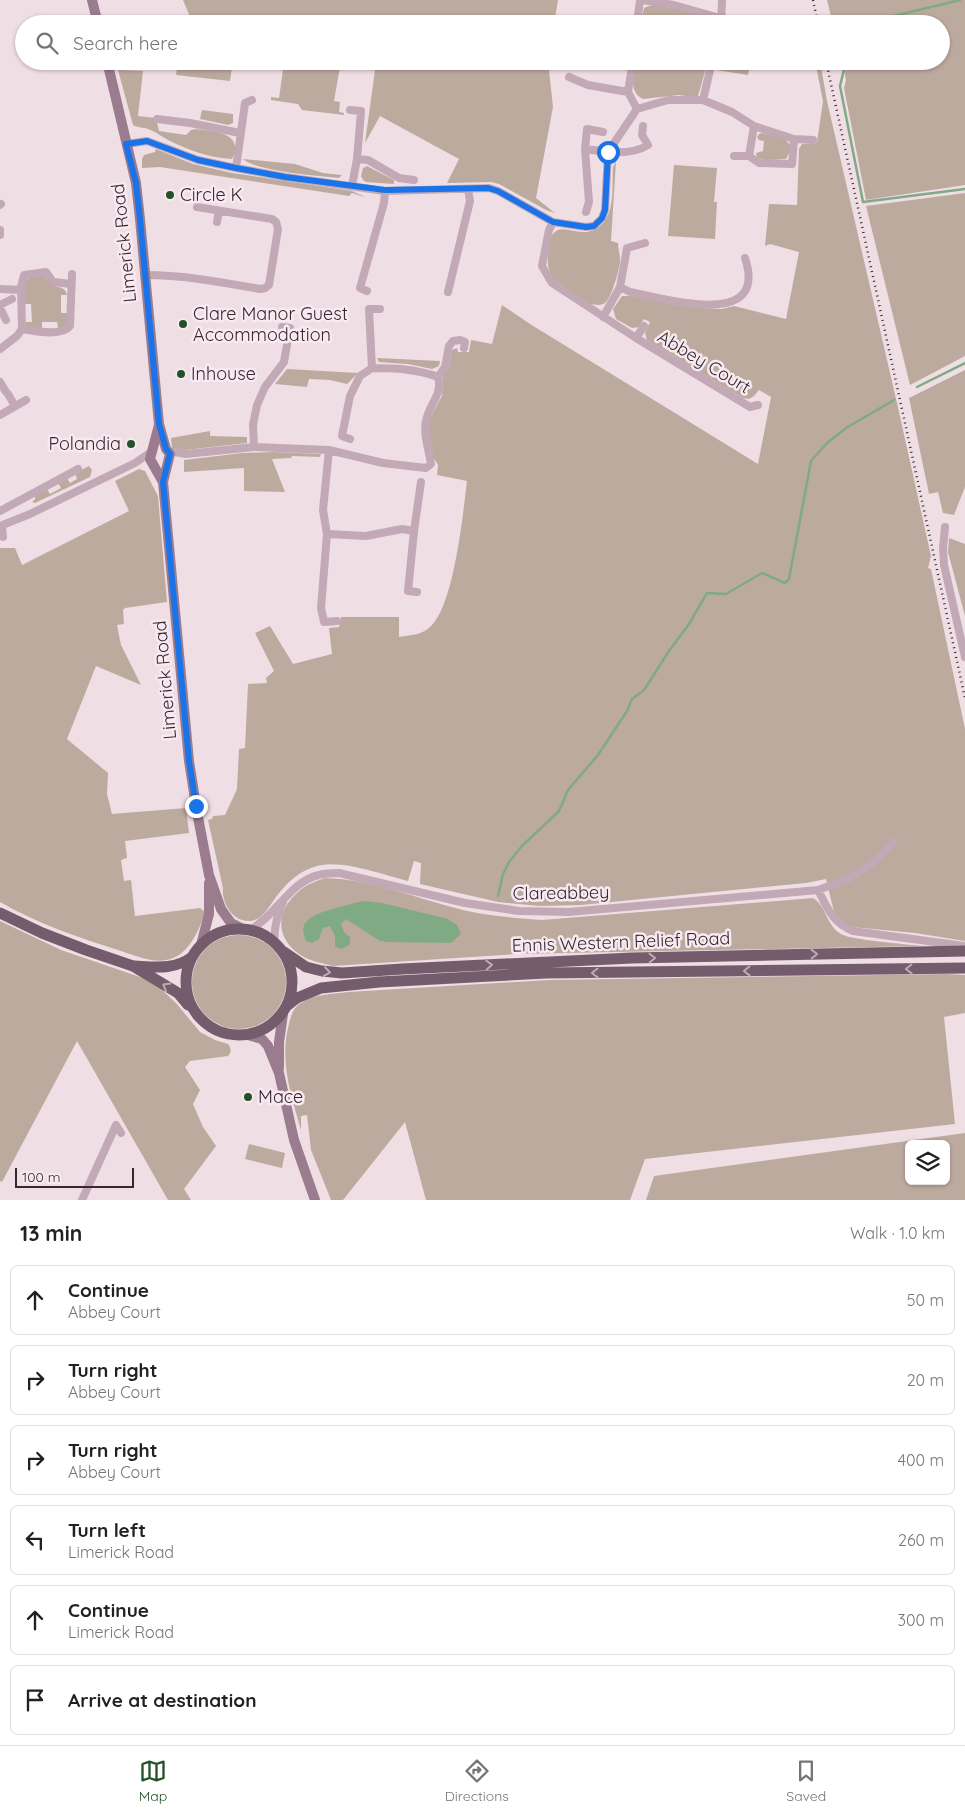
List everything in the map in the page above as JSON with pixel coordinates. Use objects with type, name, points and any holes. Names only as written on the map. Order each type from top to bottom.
[{"type":"main road","points":[[92,0],[96,15]]},
{"type":"main road","name":"Limerick Road","points":[[109,70],[136,183],[159,424],[168,456],[163,482],[189,761],[209,875]]},
{"type":"main road","name":"Limerick Road","points":[[159,424],[153,457],[163,482]]},
{"type":"main road","points":[[160,447],[168,456],[161,467],[153,457],[160,447]]},
{"type":"main road","points":[[209,875],[221,909],[231,923],[275,942],[284,952],[291,967],[293,988],[285,1010],[279,1042],[279,1074]]},
{"type":"main road","points":[[133,966],[173,966],[185,962],[192,957],[201,945],[206,930],[209,914],[209,875]]},
{"type":"main road","points":[[0,913],[42,933],[133,966],[178,993],[202,1021],[220,1032],[248,1035],[262,1039],[268,1046],[279,1074],[294,1140],[315,1200]]},
{"type":"main road","points":[[201,945],[225,931],[247,929]]},
{"type":"main road","name":"Ennis Western Relief Road","points":[[284,952],[306,967],[342,973],[632,958],[964,948]]},
{"type":"main road","points":[[192,957],[185,978],[188,1002],[194,1012]]},
{"type":"main road","name":"Ennis Western Relief Road","points":[[285,1010],[297,998],[321,988],[379,982],[556,973],[961,968]]},
{"type":"main road","points":[[248,1035],[269,1026],[285,1010]]},
{"type":"street","points":[[638,15],[641,0],[674,5],[703,15]]},
{"type":"street","points":[[721,15],[722,0]]},
{"type":"street","points":[[631,70],[628,92],[637,109]]},
{"type":"street","points":[[702,100],[710,70]]},
{"type":"street","points":[[569,77],[588,85],[628,92]]},
{"type":"street","points":[[236,168],[244,103],[252,100]]},
{"type":"street","points":[[126,144],[147,141],[198,160],[236,168],[352,186],[385,190],[488,188],[498,191],[553,222],[586,227],[594,226],[602,218],[605,210],[608,152],[637,109],[668,100],[702,100],[732,112],[754,126],[794,139],[813,140]]},
{"type":"street","points":[[350,110],[361,111],[357,159],[352,186]]},
{"type":"street","points":[[157,119],[190,123],[240,133]]},
{"type":"street","points":[[585,149],[608,152],[640,151],[648,145],[642,135],[644,126]]},
{"type":"street","points":[[748,156],[754,126]]},
{"type":"street","points":[[586,212],[589,202],[585,149],[588,129],[603,132]]},
{"type":"street","points":[[734,156],[748,156],[759,162],[792,164],[794,139]]},
{"type":"street","points":[[357,159],[368,160],[399,178],[414,180]]},
{"type":"street","points":[[448,292],[470,201],[468,189]]},
{"type":"street","points":[[367,291],[360,288],[384,203],[385,190]]},
{"type":"street","points":[[144,275],[199,279],[260,289],[269,285],[278,229],[276,222],[272,219],[197,207]]},
{"type":"street","points":[[217,222],[218,211]]},
{"type":"street","name":"Abbey Court","points":[[553,222],[549,230],[542,266],[552,283],[636,338],[750,407],[758,405]]},
{"type":"street","points":[[0,230],[0,235]]},
{"type":"street","points":[[603,317],[620,287],[627,248],[645,243]]},
{"type":"street","points":[[620,287],[630,292],[699,304],[732,302],[744,294],[749,282],[750,270],[745,258]]},
{"type":"street","points":[[0,348],[17,336],[22,329],[21,290],[24,275],[46,272],[53,282],[71,284]]},
{"type":"street","points":[[22,329],[45,332],[63,332],[68,330],[70,326],[72,274]]},
{"type":"street","points":[[0,289],[21,290]]},
{"type":"street","points":[[6,320],[0,307],[12,299]]},
{"type":"street","points":[[372,368],[369,309],[380,309]]},
{"type":"street","name":"Abbey Court","points":[[636,338],[644,326]]},
{"type":"street","points":[[254,447],[253,425],[257,405],[266,387],[284,362],[290,328],[282,327]]},
{"type":"street","points":[[168,456],[254,447],[329,450],[383,463],[426,468],[431,464],[425,423],[439,394],[440,385],[438,377],[445,367],[449,346],[453,341],[460,340],[465,342],[464,348]]},
{"type":"street","points":[[350,439],[342,436],[350,396],[360,376],[372,368],[397,368],[422,371],[438,377]]},
{"type":"street","points":[[0,382],[15,406]]},
{"type":"street","points":[[0,415],[26,400]]},
{"type":"street","points":[[329,450],[323,510],[327,534],[321,608],[324,622],[338,622]]},
{"type":"street","points":[[2,537],[1,526],[30,514],[134,463],[153,457]]},
{"type":"street","points":[[0,511],[78,469]]},
{"type":"street","points":[[418,592],[408,591],[421,482]]},
{"type":"street","points":[[24,499],[30,514]]},
{"type":"street","points":[[945,527],[942,548],[944,565],[965,657]]},
{"type":"street","points":[[327,534],[366,536],[402,529],[414,531]]},
{"type":"street","name":"Clareabbey","points":[[247,929],[261,924],[297,886],[319,875],[339,873],[466,903],[519,912],[569,912],[818,890],[848,878],[876,861],[892,842]]},
{"type":"street","points":[[818,890],[835,921],[853,931],[964,948]]},
{"type":"street","name":"Clareabbey","points":[[275,942],[274,934],[278,916],[285,898]]},
{"type":"street","points":[[82,1200],[116,1125],[121,1133]]},
{"type":"shaded area","points":[[183,0],[558,0],[556,15],[189,15]]},
{"type":"shaded area","points":[[827,0],[965,0],[965,185],[866,200],[844,88],[846,80],[844,70],[950,70],[950,15],[831,15]]},
{"type":"shaded area","points":[[657,5],[679,9],[698,15],[642,15],[644,8]]},
{"type":"shaded area","points":[[118,70],[143,71],[138,116],[156,118],[159,131],[186,135],[191,130],[196,129],[226,135],[234,143],[235,150],[232,159],[191,150],[151,130],[133,125]]},
{"type":"shaded area","points":[[177,70],[232,70],[230,81],[176,75]]},
{"type":"shaded area","points":[[283,70],[339,70],[334,101],[340,102],[339,112],[344,113],[344,115],[302,110],[298,104],[271,100],[271,97],[279,98]]},
{"type":"shaded area","points":[[375,70],[549,70],[553,107],[536,198],[555,213],[499,184],[491,182],[447,183],[459,159],[380,116],[365,143]]},
{"type":"shaded area","points":[[634,70],[705,70],[698,96],[692,97],[679,95],[643,99],[635,92],[633,77]]},
{"type":"shaded area","points":[[716,70],[749,70],[748,75]]},
{"type":"shaded area","points":[[817,70],[822,70],[827,101],[897,403],[931,556],[928,568],[931,569],[965,729],[965,941],[915,933],[852,927],[839,920],[834,912],[826,879],[806,883],[581,905],[540,906],[498,902],[420,884],[421,863],[414,861],[408,881],[365,869],[342,865],[332,864],[314,867],[294,878],[259,918],[245,921],[238,918],[228,909],[225,902],[208,820],[212,819],[213,816],[225,815],[237,789],[239,749],[245,748],[248,684],[267,683],[266,678],[274,671],[255,633],[270,626],[293,664],[332,654],[329,628],[339,627],[341,617],[399,617],[399,637],[420,633],[431,626],[439,615],[446,599],[451,579],[460,536],[467,481],[437,475],[438,465],[433,457],[428,426],[429,420],[442,396],[443,376],[449,368],[452,350],[457,348],[458,352],[469,352],[471,340],[492,344],[502,305],[758,464],[771,397],[759,390],[749,399],[743,398],[647,340],[645,333],[650,322],[644,319],[639,327],[632,328],[616,319],[613,309],[622,296],[632,296],[701,308],[722,309],[734,306],[786,319],[799,252],[770,244],[765,246],[769,204],[797,205],[799,149],[802,144],[815,144],[817,142],[823,101]]},
{"type":"shaded area","points":[[202,110],[233,114],[233,123],[228,125],[200,119]]},
{"type":"shaded area","points":[[762,133],[785,139],[790,145],[790,151],[786,159],[766,160],[757,158],[756,153],[763,151],[764,141],[759,140],[757,137]]},
{"type":"shaded area","points":[[156,149],[193,164],[232,173],[352,191],[367,198],[352,193],[349,196],[160,167],[142,168],[144,155],[155,152]]},
{"type":"shaded area","points":[[243,159],[295,164],[323,173],[342,175],[339,178],[274,170],[261,167]]},
{"type":"shaded area","points":[[616,161],[611,241],[618,243],[620,264],[613,288],[606,302],[601,305],[590,304],[553,279],[548,264],[550,241],[552,235],[558,230],[589,232],[603,223],[607,218],[611,204],[613,167]]},
{"type":"shaded area","points":[[674,165],[717,168],[714,202],[717,202],[715,239],[668,236]]},
{"type":"shaded area","points":[[367,166],[394,180],[394,184],[366,182],[363,180],[361,176],[363,168]]},
{"type":"shaded area","points":[[965,193],[965,356],[910,385],[866,206]]},
{"type":"shaded area","points":[[44,275],[54,285],[64,289],[66,292],[67,295],[61,295],[61,313],[67,313],[67,323],[63,328],[58,328],[57,322],[42,322],[42,329],[26,326],[26,322],[32,322],[31,304],[25,304],[27,279]]},
{"type":"shaded area","points":[[377,358],[440,361],[439,366],[432,369],[408,364],[379,362]]},
{"type":"shaded area","points":[[287,369],[358,373],[347,384],[330,380],[309,379],[307,387],[275,384]]},
{"type":"shaded area","points":[[965,370],[965,487],[954,515],[943,513],[938,492],[929,494],[909,398]]},
{"type":"shaded area","points":[[210,431],[210,436],[247,437],[247,443],[185,450],[172,448],[171,438]]},
{"type":"shaded area","points":[[242,453],[321,454],[320,457],[292,456],[291,458],[272,459],[285,492],[244,491],[244,468],[184,472],[184,460]]},
{"type":"shaded area","points":[[89,466],[92,470],[90,477],[35,503],[32,502],[35,496],[47,489],[50,494],[61,488],[58,483],[67,478],[70,483],[77,479],[75,473]]},
{"type":"shaded area","points":[[139,469],[145,471],[158,496],[167,602],[125,608],[123,610],[124,624],[117,625],[121,645],[141,685],[96,666],[67,739],[108,773],[107,794],[112,814],[186,808],[189,833],[125,841],[127,858],[121,860],[124,881],[131,880],[135,916],[200,908],[205,912],[196,935],[186,949],[174,958],[160,961],[143,958],[75,936],[44,924],[0,902],[0,548],[15,548],[22,565],[129,511],[115,481]]},
{"type":"shaded area","points":[[949,538],[965,544],[965,616],[948,552]]},
{"type":"shaded area","points":[[325,878],[343,879],[395,890],[446,906],[473,912],[542,920],[813,898],[821,905],[832,926],[841,934],[867,940],[922,946],[516,954],[333,966],[311,960],[299,954],[286,940],[281,924],[282,915],[291,899],[304,887]]},
{"type":"shaded area","points":[[363,901],[382,903],[448,919],[457,925],[461,934],[451,943],[387,942],[380,941],[346,919],[341,924],[344,932],[350,937],[350,944],[342,949],[335,947],[335,936],[330,926],[323,928],[319,939],[312,943],[306,941],[303,932],[306,922],[310,918]]},
{"type":"shaded area","points":[[0,921],[61,950],[143,978],[160,988],[176,1003],[200,1032],[228,1044],[231,1050],[228,1056],[190,1061],[185,1067],[200,1090],[193,1104],[203,1127],[216,1146],[184,1189],[191,1200],[168,1200],[77,1041],[2,1182],[0,1181]]},
{"type":"shaded area","points":[[239,935],[257,939],[272,949],[282,964],[286,982],[282,1000],[272,1015],[257,1025],[239,1029],[221,1025],[206,1015],[196,1000],[192,982],[196,964],[206,949],[221,939]]},
{"type":"shaded area","points":[[965,975],[965,1013],[944,1017],[955,1124],[645,1159],[630,1200],[426,1200],[405,1122],[343,1200],[331,1200],[311,1150],[307,1115],[301,1116],[301,1130],[286,1064],[286,1037],[295,1008],[308,999],[325,995],[548,980]]},
{"type":"shaded area","points":[[965,1133],[965,1200],[646,1200],[654,1176],[905,1141],[905,1185],[950,1185],[950,1140],[914,1140]]},
{"type":"shaded area","points":[[249,1144],[285,1153],[282,1168],[245,1159]]},
{"type":"waterway","points":[[898,15],[960,0]]},
{"type":"waterway","points":[[844,70],[840,86],[863,202],[965,189]]},
{"type":"waterway","points":[[917,387],[965,363]]},
{"type":"waterway","points":[[498,896],[503,874],[509,862],[521,847],[559,811],[568,790],[598,755],[627,711],[632,699],[644,690],[689,624],[707,593],[726,594],[762,573],[785,583],[789,579],[811,461],[827,443],[846,428],[894,400]]},
{"type":"railway","points":[[813,0],[816,15]]},
{"type":"railway","points":[[828,70],[965,698]]},
{"type":"place","name":"Circle K","points":[[170,195]]},
{"type":"place","name":"Clare Manor Guest Accommodation","points":[[183,324]]},
{"type":"place","name":"Inhouse","points":[[181,374]]},
{"type":"place","name":"Polandia","points":[[131,444]]},
{"type":"place","name":"Mace","points":[[248,1097]]},
{"type":"route","points":[[196,806],[189,761],[163,482],[170,454],[166,449],[159,424],[136,183],[126,144],[147,141],[198,160],[236,168],[285,177],[385,190],[488,188],[498,191],[553,222],[586,227],[594,226],[602,218],[605,210],[608,152]]}]
